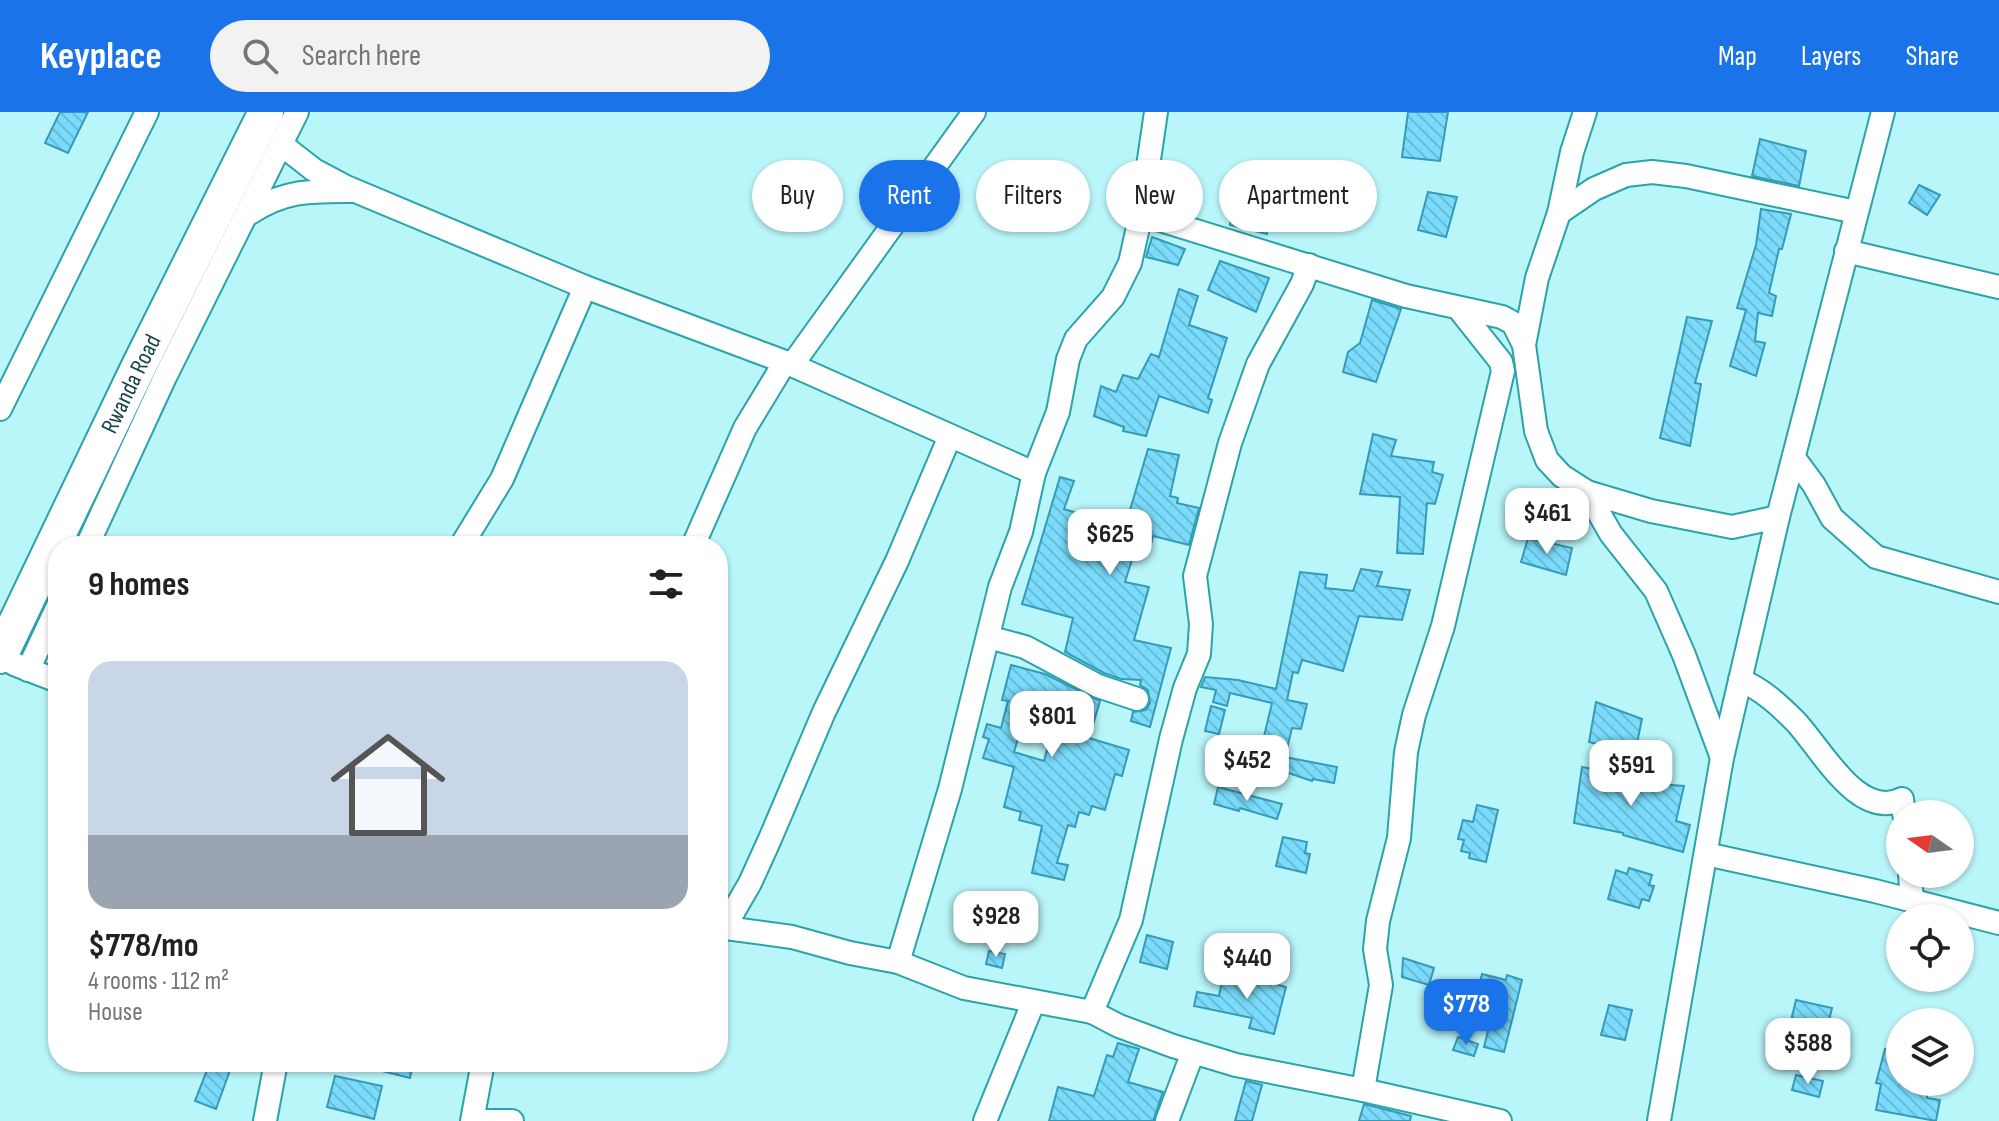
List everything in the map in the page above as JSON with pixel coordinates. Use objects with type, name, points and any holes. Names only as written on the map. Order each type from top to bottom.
[{"type":"highway","name":"Rwanda Road","points":[[64,536],[139,366],[266,112]]},
{"type":"highway","name":"Rwanda Road","points":[[9,662],[48,573]]},
{"type":"street","points":[[0,409],[147,112]]},
{"type":"street","points":[[92,536],[165,377],[297,112]]},
{"type":"street","points":[[697,536],[745,428],[789,363],[974,112]]},
{"type":"street","points":[[1149,160],[1156,112]]},
{"type":"street","points":[[1524,345],[1537,278],[1559,213],[1572,152],[1585,112]]},
{"type":"street","points":[[1659,1121],[1722,758],[1778,517],[1883,112]]},
{"type":"street","points":[[282,145],[314,170],[356,191],[585,287],[789,363],[1034,473]]},
{"type":"street","points":[[1559,213],[1594,189],[1626,175],[1652,172],[1686,176],[1856,212]]},
{"type":"street","points":[[249,213],[271,199],[292,193],[356,191]]},
{"type":"street","points":[[898,962],[950,789],[1000,587],[1021,532],[1034,473],[1058,412],[1068,359],[1076,339],[1123,282],[1136,232]]},
{"type":"street","points":[[1200,232],[1406,296],[1502,317],[1513,323],[1524,345],[1536,431],[1547,460],[1562,476],[1587,492],[1651,511],[1732,527],[1778,517]]},
{"type":"street","points":[[1846,251],[1999,287]]},
{"type":"street","points":[[1092,1012],[1131,920],[1171,739],[1185,688],[1199,654],[1201,624],[1195,576],[1230,443],[1258,364],[1302,284],[1309,265]]},
{"type":"street","points":[[467,536],[502,479],[585,287]]},
{"type":"street","points":[[1363,1090],[1381,985],[1375,949],[1378,921],[1399,838],[1406,752],[1414,715],[1443,626],[1503,371],[1501,362],[1459,309]]},
{"type":"street","points":[[728,916],[760,861],[836,686],[897,561],[950,436]]},
{"type":"street","points":[[1794,458],[1814,485],[1832,518],[1876,557],[1999,592]]},
{"type":"street","points":[[1587,492],[1611,534],[1656,591],[1684,655],[1722,758]]},
{"type":"street","points":[[48,617],[9,662],[48,677]]},
{"type":"street","points":[[988,637],[1025,647],[1098,686],[1137,699]]},
{"type":"street","points":[[1740,680],[1753,685],[1783,710],[1840,777],[1856,791],[1868,800],[1886,805]]},
{"type":"street","points":[[1706,854],[1999,923]]},
{"type":"street","points":[[1911,888],[1912,901]]},
{"type":"street","points":[[728,929],[792,937],[898,962],[964,988],[1092,1012],[1119,1026],[1236,1065],[1500,1121]]},
{"type":"street","points":[[985,1121],[1033,1003]]},
{"type":"street","points":[[1167,1121],[1193,1052]]},
{"type":"street","points":[[265,1121],[274,1072]]},
{"type":"street","points":[[472,1121],[481,1072]]},
{"type":"street","points":[[481,1121],[512,1121]]},
{"type":"building","points":[[60,112],[88,112],[68,153],[45,143]]},
{"type":"building","points":[[1408,112],[1448,112],[1440,161],[1402,157]]},
{"type":"building","points":[[1760,139],[1806,151],[1799,186],[1752,176]]},
{"type":"building","points":[[1919,185],[1940,195],[1927,215],[1909,203]]},
{"type":"building","points":[[1428,192],[1457,197],[1446,237],[1418,230]]},
{"type":"building","points":[[1761,209],[1791,214],[1769,293],[1776,296],[1772,316],[1758,313],[1755,341],[1765,343],[1756,376],[1730,366],[1746,310],[1737,308],[1756,245]]},
{"type":"building","points":[[1152,237],[1185,249],[1178,265],[1146,257]]},
{"type":"building","points":[[1220,261],[1269,278],[1256,312],[1208,290]]},
{"type":"building","points":[[1179,289],[1198,296],[1189,325],[1227,338],[1208,398],[1212,400],[1208,413],[1159,396],[1146,436],[1123,431],[1124,427],[1094,416],[1101,386],[1116,392],[1123,375],[1138,379],[1151,354],[1159,357]]},
{"type":"building","points":[[1372,300],[1401,309],[1376,382],[1343,372],[1348,352],[1360,343]]},
{"type":"building","points":[[1687,317],[1712,321],[1695,383],[1701,384],[1690,446],[1660,438]]},
{"type":"building","points":[[1373,434],[1396,440],[1391,456],[1434,462],[1432,472],[1443,475],[1435,504],[1427,503],[1423,554],[1397,553],[1400,497],[1360,494]]},
{"type":"building","points":[[1148,449],[1179,455],[1170,496],[1178,498],[1177,503],[1199,508],[1189,545],[1153,536],[1150,549],[1136,547],[1125,582],[1149,587],[1134,640],[1171,648],[1150,727],[1131,721],[1133,712],[1146,710],[1150,703],[1148,690],[1140,685],[1141,680],[1121,679],[1104,673],[1065,652],[1073,618],[1022,604],[1060,477],[1074,481],[1064,509],[1077,513],[1075,520],[1125,527]]},
{"type":"building","points":[[1528,538],[1572,548],[1566,575],[1521,562]]},
{"type":"building","points":[[1361,569],[1382,572],[1377,586],[1410,590],[1402,620],[1359,616],[1343,671],[1302,660],[1298,673],[1293,672],[1287,700],[1307,704],[1301,729],[1292,728],[1285,757],[1337,767],[1334,783],[1312,781],[1247,759],[1249,750],[1260,753],[1272,703],[1230,693],[1227,706],[1213,702],[1216,690],[1201,687],[1205,677],[1238,680],[1276,689],[1300,572],[1327,575],[1325,588],[1353,591]]},
{"type":"building","points":[[1011,665],[1045,674],[1100,701],[1089,738],[1129,750],[1122,776],[1115,774],[1105,810],[1092,806],[1089,815],[1079,812],[1075,827],[1068,825],[1057,863],[1068,865],[1064,880],[1032,873],[1042,826],[1019,820],[1021,812],[1004,807],[1014,767],[983,758],[989,739],[983,737],[987,724],[1001,728],[1008,701],[1002,700]],"holes":[[[1034,694],[1060,702],[1044,761],[1014,752]]]},
{"type":"building","points":[[1596,702],[1642,719],[1636,748],[1617,742],[1613,748],[1589,742]]},
{"type":"building","points":[[1211,706],[1225,710],[1219,734],[1205,731]]},
{"type":"building","points":[[1582,767],[1632,776],[1631,782],[1684,786],[1676,821],[1690,825],[1683,852],[1623,833],[1574,823]]},
{"type":"building","points":[[1218,787],[1282,804],[1277,819],[1214,804]]},
{"type":"building","points":[[1477,805],[1498,810],[1486,862],[1469,858],[1470,853],[1461,851],[1464,840],[1458,839],[1463,820],[1473,822]]},
{"type":"building","points":[[1283,837],[1307,842],[1305,853],[1310,854],[1306,873],[1276,866]]},
{"type":"building","points":[[1629,868],[1652,875],[1649,885],[1654,886],[1649,901],[1642,899],[1639,908],[1608,899],[1616,870],[1627,874]]},
{"type":"building","points":[[1147,935],[1173,942],[1167,969],[1140,962]]},
{"type":"building","points":[[1208,948],[1240,955],[1237,970],[1205,963]]},
{"type":"building","points":[[989,951],[1005,954],[1002,968],[986,964]]},
{"type":"building","points":[[1403,958],[1434,968],[1429,985],[1402,977]]},
{"type":"building","points":[[1224,971],[1286,987],[1274,1034],[1249,1028],[1252,1018],[1194,1006],[1197,992],[1219,996]]},
{"type":"building","points":[[1482,974],[1506,980],[1507,975],[1522,980],[1504,1052],[1484,1047],[1493,1011],[1474,1007]]},
{"type":"building","points":[[1796,1000],[1832,1008],[1824,1041],[1788,1033]]},
{"type":"building","points":[[1609,1005],[1632,1010],[1625,1040],[1601,1035]]},
{"type":"building","points":[[1458,1037],[1478,1044],[1474,1056],[1453,1050]]},
{"type":"building","points":[[1118,1043],[1139,1049],[1128,1082],[1163,1092],[1153,1121],[1049,1121],[1058,1087],[1094,1096],[1107,1055],[1113,1057]]},
{"type":"building","points":[[1886,1049],[1886,1096],[1927,1096],[1940,1100],[1936,1121],[1876,1110],[1881,1084],[1876,1083]]},
{"type":"building","points":[[206,1072],[229,1072],[216,1109],[195,1101]]},
{"type":"building","points":[[386,1072],[412,1072],[410,1078]]},
{"type":"building","points":[[1796,1075],[1823,1081],[1819,1097],[1792,1090]]},
{"type":"building","points":[[335,1076],[382,1086],[374,1119],[327,1107]]},
{"type":"building","points":[[1246,1081],[1262,1085],[1252,1121],[1235,1121]]},
{"type":"building","points":[[1364,1104],[1411,1116],[1410,1121],[1359,1121]]}]
